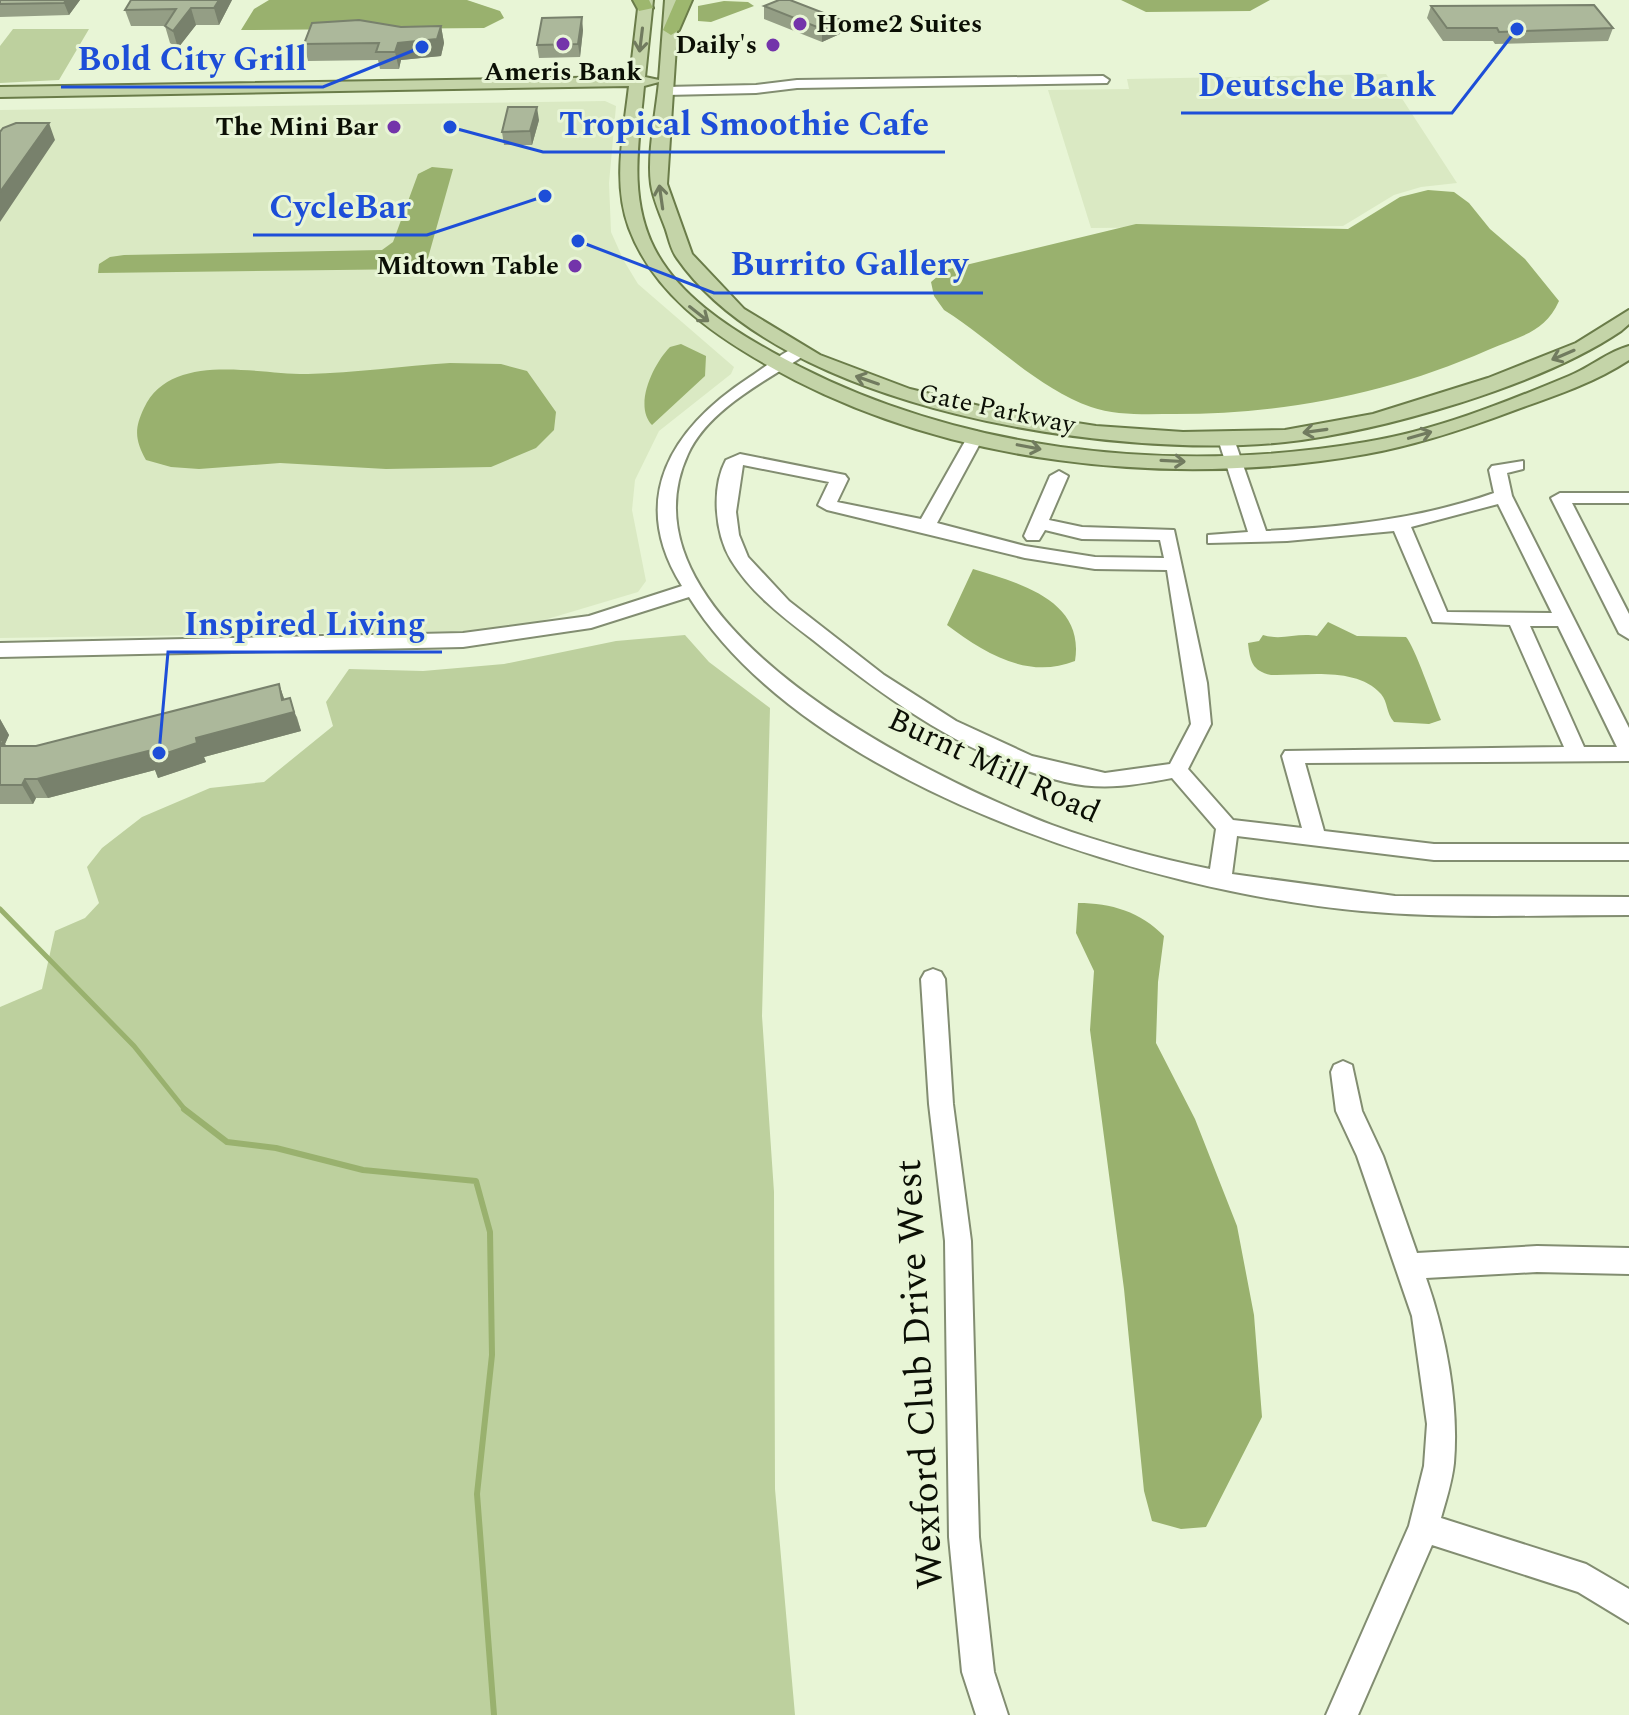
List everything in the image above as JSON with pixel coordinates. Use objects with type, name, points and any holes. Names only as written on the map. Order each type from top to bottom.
[{"type":"highway","points":[[671,30],[684,0]]},
{"type":"main road","name":"Gate Parkway","points":[[672,0],[659,184],[663,212],[675,241],[695,270],[724,299],[762,328],[838,369],[906,394],[1002,420],[1115,435],[1226,439],[1345,427],[1406,414],[1586,345],[1629,315]]},
{"type":"main road","name":"Gate Parkway","points":[[644,3],[628,193],[641,242],[688,305],[777,367],[867,407],[976,436],[1094,457],[1233,461],[1307,456],[1415,437],[1567,383],[1629,352]]},
{"type":"main road","points":[[464,94],[500,83]]},
{"type":"main road","points":[[0,92],[500,83],[666,86]]},
{"type":"main road","points":[[0,104],[464,94],[636,86]]},
{"type":"street","points":[[666,86],[756,89],[797,84],[1103,80]]},
{"type":"street","name":"Burnt Mill Road","points":[[802,350],[706,417],[679,454],[667,491],[667,534],[680,570],[718,623],[760,666],[833,724],[915,771],[1034,827],[1117,855],[1327,898],[1395,905],[1629,906]]},
{"type":"street","points":[[926,526],[976,436]]},
{"type":"street","points":[[1226,439],[1259,537]]},
{"type":"street","points":[[1175,564],[1095,563],[1025,552],[926,526],[827,505],[839,479],[740,459],[732,464],[725,514],[738,557],[777,601],[875,681],[971,736],[1041,767],[1108,781],[1177,770]]},
{"type":"street","points":[[1316,839],[1292,756],[1629,752],[1503,496],[1498,470],[1517,465]]},
{"type":"street","points":[[1025,552],[1059,476]]},
{"type":"street","points":[[1214,539],[1400,523],[1503,496]]},
{"type":"street","points":[[1629,498],[1560,498],[1629,633]]},
{"type":"street","points":[[1038,523],[1082,533],[1168,534],[1201,724],[1177,770]]},
{"type":"street","points":[[1400,523],[1440,618],[1565,620]]},
{"type":"street","points":[[0,650],[463,640],[591,622],[693,589]]},
{"type":"street","points":[[1518,621],[1577,754]]},
{"type":"street","points":[[1177,770],[1227,827],[1434,852],[1629,852]]},
{"type":"street","points":[[1220,878],[1227,827]]},
{"type":"street","name":"Wexford Club Drive West","points":[[933,979],[941,1104],[958,1241],[964,1537],[978,1672],[992,1715]]},
{"type":"street","points":[[1342,1715],[1424,1528],[1439,1466],[1441,1424],[1426,1316],[1411,1266],[1349,1111],[1343,1072]]},
{"type":"street","points":[[1411,1266],[1537,1259],[1629,1261]]},
{"type":"street","points":[[1424,1528],[1586,1579],[1629,1607]]},
{"type":"shaded area","points":[[269,0],[467,0],[500,11],[504,18],[484,28],[241,30],[254,9]]},
{"type":"shaded area","points":[[1121,0],[1270,0],[1250,11],[1146,12]]},
{"type":"shaded area","points":[[724,1],[748,2],[754,6],[711,22],[698,21],[698,6]]},
{"type":"shaded area","points":[[13,29],[89,29],[59,80],[0,83],[0,46]]},
{"type":"shaded area","points":[[1386,74],[1457,183],[1421,187],[1394,195],[1343,226],[1091,228],[1048,90],[1129,89],[1127,79]]},
{"type":"shaded area","points":[[605,101],[616,106],[609,183],[611,232],[624,261],[638,284],[734,367],[731,374],[659,431],[635,480],[632,510],[646,581],[638,592],[524,626],[464,631],[0,638],[0,110]]},
{"type":"shaded area","points":[[432,167],[453,169],[426,265],[419,269],[98,273],[99,264],[110,257],[124,255],[382,250],[393,242],[418,174]]},
{"type":"shaded area","points":[[1428,190],[1454,192],[1469,203],[1490,229],[1525,259],[1559,301],[1546,321],[1520,337],[1412,379],[1335,398],[1216,413],[1132,414],[1101,410],[1071,399],[1033,376],[944,310],[934,296],[931,282],[945,270],[1136,224],[1348,229],[1400,197]]},
{"type":"shaded area","points":[[681,344],[706,356],[705,376],[652,425],[645,407],[648,384],[664,354],[670,347]]},
{"type":"shaded area","points":[[450,363],[501,364],[527,371],[556,412],[554,430],[536,448],[491,467],[386,469],[280,463],[199,469],[171,467],[146,460],[138,440],[137,428],[141,415],[157,390],[174,378],[195,372],[242,370],[308,374]]},
{"type":"shaded area","points":[[973,569],[1028,588],[1059,609],[1070,623],[1075,640],[1075,661],[1040,667],[1007,661],[947,625]]},
{"type":"shaded area","points":[[1328,622],[1357,636],[1406,637],[1441,720],[1429,724],[1394,722],[1381,694],[1358,679],[1329,674],[1271,675],[1253,664],[1248,643],[1259,641],[1263,635],[1317,636]]},
{"type":"shaded area","points":[[685,635],[709,662],[770,708],[762,1016],[774,1192],[775,1489],[795,1715],[0,1715],[0,1007],[42,989],[55,931],[85,918],[99,903],[87,867],[102,848],[142,817],[210,788],[264,782],[333,726],[326,702],[349,669],[423,671],[504,664],[616,641]]},
{"type":"shaded area","points":[[1078,903],[1125,910],[1146,921],[1164,936],[1158,982],[1156,1043],[1195,1119],[1237,1226],[1254,1315],[1262,1417],[1206,1527],[1181,1529],[1152,1521],[1144,1491],[1124,1289],[1090,1030],[1094,971],[1076,933]]},
{"type":"building","points":[[0,0],[66,0],[64,3],[0,4]]},
{"type":"building","points":[[131,0],[219,0],[214,8],[191,8],[173,31],[165,26],[176,9],[125,10]]},
{"type":"building","points":[[779,0],[790,0],[842,20],[822,29],[764,6]]},
{"type":"building","points":[[1594,5],[1613,28],[1499,32],[1497,28],[1447,28],[1431,6]]},
{"type":"building","points":[[582,17],[578,44],[537,45],[542,18]]},
{"type":"building","points":[[359,20],[401,27],[441,26],[437,39],[398,43],[395,52],[376,52],[379,43],[304,44],[312,23]]},
{"type":"building","points":[[508,107],[537,107],[530,131],[502,132]]},
{"type":"building","points":[[16,123],[49,123],[0,192],[0,132]]},
{"type":"building","points":[[279,684],[282,700],[290,698],[294,712],[196,738],[197,743],[149,759],[148,751],[37,779],[25,779],[22,785],[0,785],[0,740],[3,740],[1,746],[36,746]]},
{"type":"waterway","points":[[0,909],[134,1046],[185,1110]]},
{"type":"waterway","points":[[185,1110],[227,1142],[276,1148],[363,1170],[476,1181],[490,1232],[492,1355],[477,1494],[494,1715]]},
{"type":"place","name":"Home2 Suites","points":[[800,24]]},
{"type":"place","name":"Deutsche Bank","points":[[1517,29]]},
{"type":"place","name":"Ameris Bank","points":[[563,44]]},
{"type":"place","name":"Daily's","points":[[773,45]]},
{"type":"place","name":"Bold City Grill","points":[[422,47]]},
{"type":"place","name":"The Mini Bar","points":[[394,127]]},
{"type":"place","name":"Tropical Smoothie Cafe","points":[[450,127]]},
{"type":"place","name":"CycleBar","points":[[545,196]]},
{"type":"place","name":"Burrito Gallery","points":[[578,241]]},
{"type":"place","name":"Midtown Table","points":[[575,266]]},
{"type":"place","name":"Inspired Living","points":[[159,753]]}]
